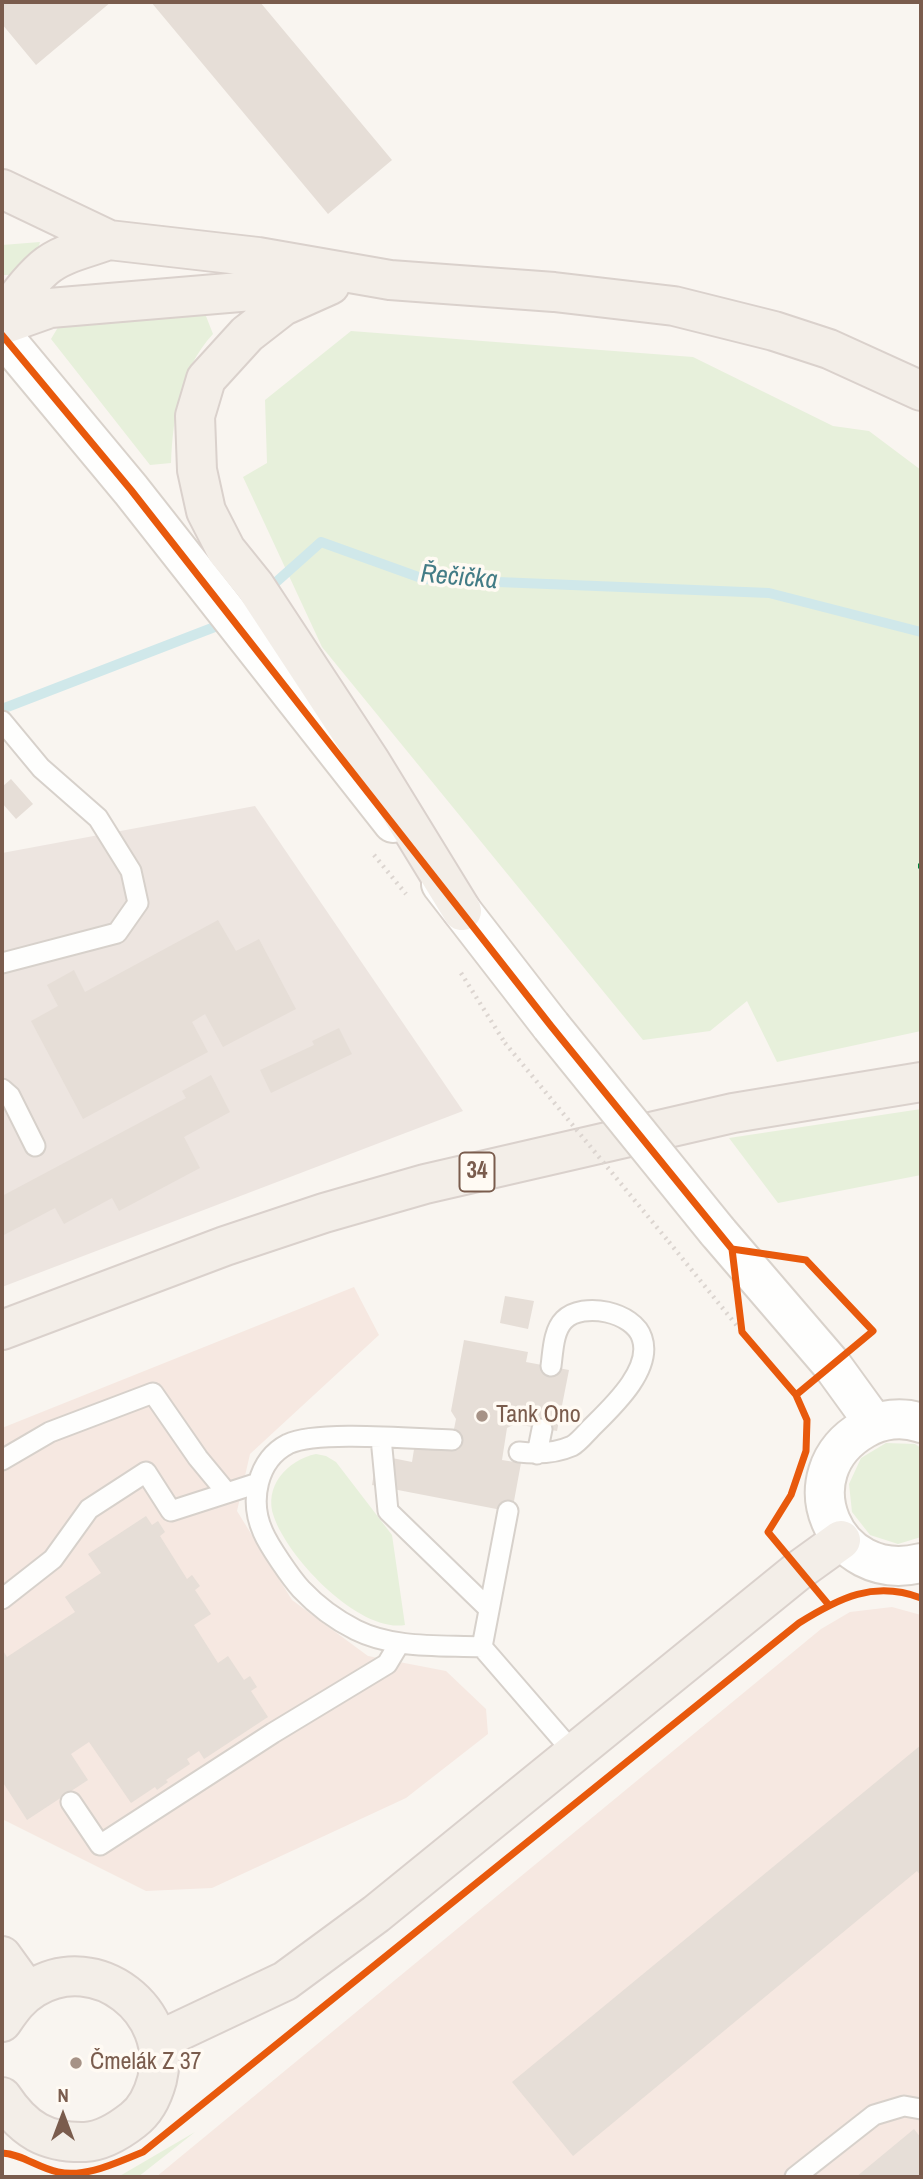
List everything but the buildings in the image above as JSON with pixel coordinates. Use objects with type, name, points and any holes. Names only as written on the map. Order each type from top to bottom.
[{"type":"main road","points":[[2,189],[109,240],[258,257],[390,280],[566,293],[674,306],[774,331],[829,349],[921,391]]},
{"type":"main road","points":[[2,319],[21,292],[45,267],[68,255],[109,240]]},
{"type":"main road","points":[[2,326],[50,309],[390,280]]},
{"type":"main road","points":[[330,285],[284,306],[247,334],[206,379],[195,416],[197,470],[206,511],[226,551],[256,586],[462,911]]},
{"type":"main road","points":[[2,335],[131,490],[551,1026],[717,1231],[832,1365],[874,1423]]},
{"type":"main road","name":"34","points":[[2,1330],[238,1242],[324,1213],[425,1184],[733,1113],[921,1082]]},
{"type":"main road","points":[[2,1340],[46,1312]]},
{"type":"main road","points":[[921,1423],[894,1419],[874,1423],[853,1435],[837,1452],[827,1474],[825,1497],[830,1520],[841,1540],[859,1556],[881,1565],[905,1567],[921,1563]]},
{"type":"main road","points":[[158,2041],[285,1980],[376,1914],[798,1571],[841,1540]]},
{"type":"main road","points":[[2,1956],[28,1992]]},
{"type":"main road","points":[[2,2022],[16,2001],[37,1986],[61,1978],[86,1977],[111,1983],[132,1997],[149,2017],[158,2041],[160,2068],[153,2093],[139,2116],[118,2132],[93,2142],[66,2142],[40,2135],[18,2120],[2,2097]]},
{"type":"lane","points":[[2,721],[41,768],[98,818],[131,871],[138,902],[117,933],[2,963]]},
{"type":"lane","points":[[2,1089],[10,1096],[35,1146]]},
{"type":"lane","points":[[542,1429],[519,1455],[573,1446],[633,1382],[643,1356],[642,1338],[629,1321],[606,1311],[579,1312],[564,1320],[556,1333],[551,1366]]},
{"type":"lane","points":[[2,1460],[50,1432],[153,1393],[198,1458],[227,1493]]},
{"type":"lane","points":[[452,1440],[321,1437],[289,1444],[267,1461],[258,1483],[257,1508],[263,1532],[300,1588],[329,1614],[358,1631],[399,1644],[482,1647],[573,1752]]},
{"type":"lane","points":[[382,1438],[388,1511],[489,1609]]},
{"type":"lane","points":[[2,1599],[53,1559],[89,1509],[146,1472],[171,1511],[258,1483]]},
{"type":"lane","points":[[482,1647],[508,1511]]},
{"type":"lane","points":[[71,1802],[100,1845],[387,1664],[399,1644]]},
{"type":"lane","points":[[795,2177],[874,2115],[904,2106],[921,2109]]},
{"type":"path","points":[[505,1044],[751,1343]]},
{"type":"path","points":[[740,1318],[742,1332]]},
{"type":"shaded area","points":[[255,806],[463,1111],[2,1287],[2,853]]},
{"type":"shaded area","points":[[354,1287],[379,1335],[250,1454],[237,1511],[292,1600],[368,1656],[446,1671],[486,1709],[488,1734],[406,1798],[212,1888],[146,1891],[2,1819],[2,1428]]},
{"type":"shaded area","points":[[892,1607],[921,1615],[921,2177],[156,2177],[821,1629],[850,1612]]},
{"type":"green space","points":[[40,242],[38,249],[10,275],[2,275],[2,245]]},
{"type":"green space","points":[[204,311],[213,334],[193,363],[180,394],[171,463],[150,465],[51,339],[60,324]]},
{"type":"green space","points":[[351,331],[693,357],[833,426],[869,431],[921,470],[921,1031],[777,1062],[747,1001],[710,1031],[643,1040],[322,647],[243,477],[267,463],[265,400]]},
{"type":"green space","points":[[921,1109],[921,1175],[778,1203],[729,1138]]},
{"type":"green space","points":[[886,1443],[915,1444],[921,1448],[921,1537],[898,1544],[870,1535],[852,1512],[849,1484],[861,1458]]},
{"type":"green space","points":[[316,1454],[336,1462],[392,1535],[405,1625],[387,1624],[367,1617],[347,1605],[309,1571],[282,1534],[271,1506],[275,1485],[280,1476],[296,1462]]},
{"type":"green space","points":[[195,2132],[138,2177],[118,2177]]},
{"type":"waterway","name":"Řečička","points":[[265,592],[321,542],[424,579],[769,593],[921,632]]},
{"type":"waterway","name":"Řečička","points":[[2,709],[225,623]]},
{"type":"cycle path","points":[[2,335],[131,490],[551,1026],[732,1249],[742,1332],[796,1395],[807,1420],[806,1451],[791,1495],[768,1532],[828,1604]]},
{"type":"cycle path","points":[[732,1249],[806,1260],[873,1331],[796,1395]]},
{"type":"cycle path","points":[[2,2153],[58,2172],[80,2173],[102,2168],[143,2152],[799,1623],[828,1606],[857,1594],[888,1591],[921,1598]]},
{"type":"place","name":"Tank Ono","points":[[482,1416]]},
{"type":"place","name":"Čmelák Z 37","points":[[76,2063]]}]
